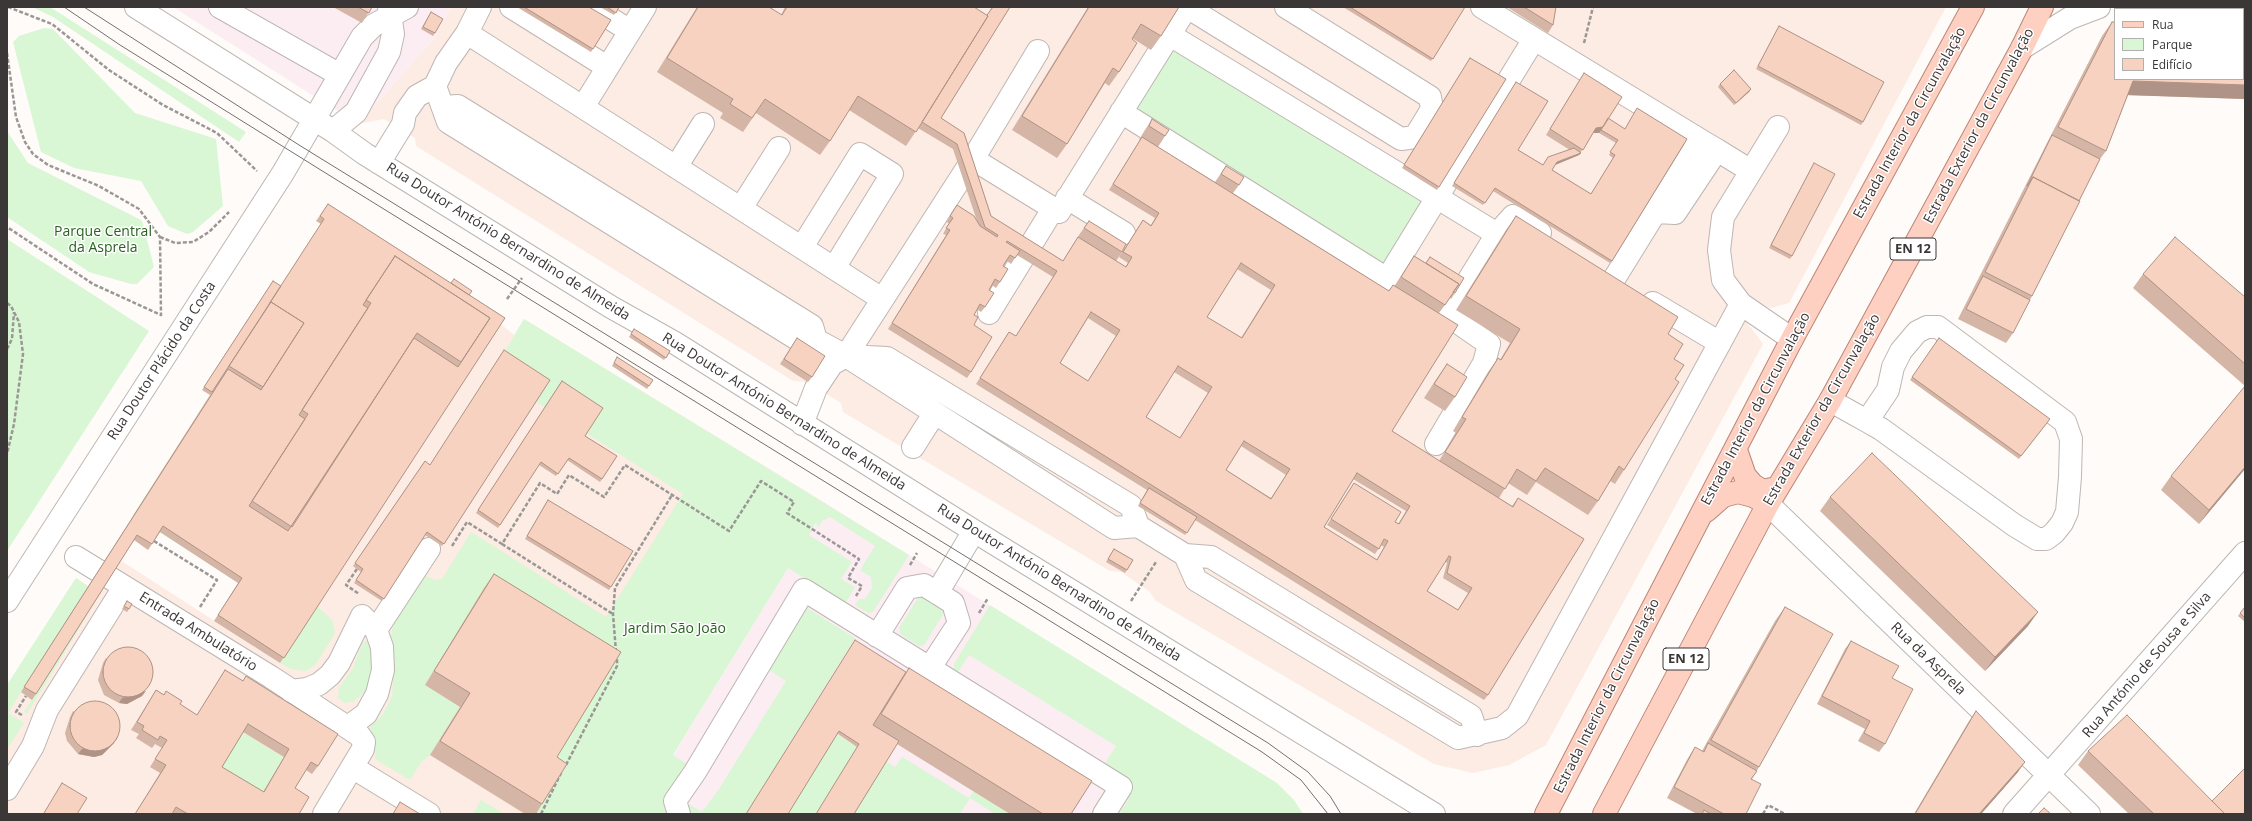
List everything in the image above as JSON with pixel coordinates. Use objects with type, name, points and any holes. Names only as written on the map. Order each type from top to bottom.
[{"type":"main road","name":"Estrada Interior da Circunvalação","points":[[1546,814],[1700,515],[1736,450],[1792,339],[1973,7]]},
{"type":"main road","name":"Estrada Exterior da Circunvalação","points":[[1604,814],[1773,496],[1830,401],[2022,48],[2042,7]]},
{"type":"main road","points":[[1736,450],[1745,476],[1753,485],[1773,496]]},
{"type":"main road","points":[[1700,515],[1723,496],[1738,492],[1753,496],[1773,496]]},
{"type":"street","name":"Rua Doutor António Bernardino de Almeida","points":[[136,7],[333,131],[379,163],[612,307],[675,343],[974,531],[1434,814]]},
{"type":"street","points":[[220,7],[340,75]]},
{"type":"street","points":[[379,163],[403,124],[405,113],[417,96],[435,86],[446,63],[467,33],[480,7]]},
{"type":"street","points":[[512,7],[608,67]]},
{"type":"street","points":[[592,7],[630,30]]},
{"type":"street","points":[[583,107],[645,7]]},
{"type":"street","points":[[989,313],[1121,112],[1187,7],[1401,139],[1414,137],[1432,109],[1430,97],[1286,7]]},
{"type":"street","points":[[1482,7],[1751,171]]},
{"type":"street","points":[[2022,48],[2070,18],[2099,7]]},
{"type":"street","points":[[313,119],[337,102],[370,42],[391,18]]},
{"type":"street","points":[[333,131],[356,112],[389,52],[391,18]]},
{"type":"street","name":"Rua Doutor Plácido da Costa","points":[[7,601],[279,179],[362,37],[391,18]]},
{"type":"street","points":[[467,33],[882,299]]},
{"type":"street","points":[[1170,35],[1497,234]]},
{"type":"street","points":[[1121,112],[1387,279],[1534,39]]},
{"type":"street","points":[[802,424],[816,388],[832,364],[846,356],[973,160],[1038,51]]},
{"type":"street","points":[[435,86],[448,122],[599,205],[802,342],[816,340],[846,356],[1114,528],[1138,526],[1185,555],[1211,557],[1471,716],[1477,735]]},
{"type":"street","points":[[676,167],[703,124]]},
{"type":"street","points":[[1778,127],[1723,217],[1719,250],[1723,280],[1741,304],[1792,339]]},
{"type":"street","points":[[1614,279],[1656,212],[1675,213],[1708,145]]},
{"type":"street","points":[[741,208],[779,148]]},
{"type":"street","points":[[802,247],[860,154],[892,174],[834,268]]},
{"type":"street","points":[[973,160],[1060,204],[1124,233]]},
{"type":"street","points":[[1436,444],[1484,364],[1489,344],[1447,315],[1497,234],[1513,216],[1560,246]]},
{"type":"street","points":[[1594,266],[1720,343]]},
{"type":"street","points":[[1185,555],[1196,580],[1458,738],[1477,735],[1502,728],[1517,716],[1741,304]]},
{"type":"street","points":[[1830,401],[1874,425],[2014,525],[2037,539],[2046,539],[2054,533],[2062,523],[2067,512],[2071,439],[2065,422],[1938,328],[1927,327],[1917,332],[1900,350],[1893,367],[1888,390],[1874,425]]},
{"type":"street","points":[[846,356],[886,358],[1131,506],[1138,526]]},
{"type":"street","points":[[913,448],[943,419],[965,405]]},
{"type":"street","name":"Rua da Asprela","points":[[1773,496],[2048,776],[2089,814]]},
{"type":"street","points":[[937,593],[974,531]]},
{"type":"street","points":[[376,630],[429,549]]},
{"type":"street","name":"Rua António de Sousa e Silva","points":[[2014,814],[2245,553]]},
{"type":"street","name":"Entrada Ambulatório","points":[[76,557],[271,677],[359,735],[364,742],[352,768]]},
{"type":"street","points":[[877,636],[907,588],[924,585],[953,603],[959,623],[929,669]]},
{"type":"street","points":[[7,789],[33,746],[47,710],[124,587]]},
{"type":"street","points":[[679,814],[675,801],[695,772],[804,590],[1121,787],[1104,814]]},
{"type":"street","points":[[291,691],[319,684],[330,675],[339,663],[362,616],[376,630],[382,647],[383,670],[377,694],[366,714],[348,727]]},
{"type":"street","points":[[1343,669],[1357,646]]},
{"type":"street","points":[[324,814],[352,768],[429,814]]},
{"type":"path","points":[[8,7],[52,24],[120,77],[163,105],[216,133],[257,171],[253,176]]},
{"type":"path","points":[[1591,17],[1593,7]]},
{"type":"path","points":[[7,53],[16,117],[25,142],[33,154],[48,165],[99,186],[139,209],[160,237],[175,243],[193,242],[208,232],[230,211]]},
{"type":"path","points":[[7,227],[94,284],[161,315],[160,237]]},
{"type":"path","points":[[7,303],[19,322],[23,354],[17,403],[7,454]]},
{"type":"path","points":[[7,349],[12,338],[14,312]]},
{"type":"path","points":[[502,544],[540,483],[557,494],[569,475],[604,497],[624,465],[729,531],[760,481],[794,502],[787,513],[859,559],[848,578],[862,586],[844,615]]},
{"type":"path","points":[[541,814],[618,666],[613,614],[615,588],[672,495]]},
{"type":"path","points":[[450,548],[467,522],[613,614]]},
{"type":"path","points":[[154,541],[217,580],[198,610]]},
{"type":"path","points":[[1118,620],[1167,544]]},
{"type":"path","points":[[1763,814],[1768,805],[1785,814]]},
{"type":"shaded area","points":[[173,7],[451,7],[434,38],[358,124]]},
{"type":"shaded area","points":[[451,7],[1946,7],[1789,303],[1771,308],[1752,300],[1740,313],[1763,344],[1546,745],[1509,765],[1473,773],[1434,764],[1156,601],[1149,591],[1121,572],[1110,571],[843,412],[841,403],[807,382],[793,381],[416,146],[415,138],[384,119],[358,124],[434,38]]},
{"type":"shaded area","points":[[524,319],[827,504],[673,755],[687,764],[663,799],[668,814],[7,814],[7,685],[76,578],[88,586],[109,553],[280,663],[501,324],[514,335]]},
{"type":"shaded area","points":[[827,504],[1177,722],[1119,814],[668,814],[663,799],[687,764],[673,756]]},
{"type":"green space","points":[[32,7],[50,7],[246,132],[239,142],[53,17]]},
{"type":"green space","points":[[44,28],[53,29],[135,113],[216,139],[223,206],[193,232],[187,234],[168,226],[141,181],[74,168],[41,152],[13,42],[19,36]]},
{"type":"green space","points":[[1170,35],[1437,198],[1387,279],[1121,112]]},
{"type":"green space","name":"Parque Central da Asprela","points":[[7,131],[28,163],[141,220],[154,267],[137,284],[131,284],[89,272],[7,217]]},
{"type":"green space","points":[[7,239],[149,331],[7,551]]},
{"type":"green space","name":"Jardim São João","points":[[524,319],[909,555],[873,612],[868,613],[855,605],[859,599],[865,599],[872,588],[871,577],[860,570],[875,546],[830,517],[822,521],[818,528],[816,522],[809,535],[852,562],[841,579],[855,587],[845,604],[788,568],[673,755],[687,764],[663,799],[668,814],[535,814],[548,771],[612,666],[425,685],[460,707],[430,755],[421,762],[410,780],[375,759],[376,740],[369,728],[383,714],[392,696],[394,669],[391,636],[393,625],[425,576],[436,580],[442,579],[471,532],[606,617],[683,494],[492,374]]},
{"type":"green space","points":[[224,374],[287,587],[318,607],[332,620],[334,627],[335,633],[316,664],[306,671],[291,669],[280,663],[305,626],[133,515]]},
{"type":"green space","points":[[76,578],[100,594],[27,714],[24,712],[32,700],[21,692],[8,713],[24,723],[7,749],[7,685]]},
{"type":"green space","points":[[925,597],[943,608],[944,613],[924,645],[919,646],[900,634],[899,628],[918,598]]},
{"type":"green space","points":[[990,605],[1277,783],[1294,800],[1303,814],[1119,814],[1128,800],[1130,789],[1104,765],[1116,746],[969,655],[958,672],[954,669],[954,664]]},
{"type":"green space","points":[[807,608],[855,638],[746,814],[691,814],[687,803],[702,812],[719,789],[786,681],[769,670]]},
{"type":"green space","points":[[366,641],[371,641],[376,655],[368,689],[354,701],[345,703],[338,698],[339,688],[353,668],[362,644]]},
{"type":"green space","points":[[242,732],[284,757],[258,800],[216,774]]},
{"type":"green space","points":[[837,734],[857,747],[816,814],[788,814]]},
{"type":"green space","points":[[902,757],[969,798],[974,791],[1007,812],[1006,814],[995,814],[970,798],[960,814],[853,814],[886,761],[895,767]]},
{"type":"green space","points":[[481,800],[504,814],[473,814]]},
{"type":"building","points":[[358,7],[372,7],[369,13]]},
{"type":"building","points":[[524,7],[589,7],[611,20],[593,49]]},
{"type":"building","points":[[607,7],[619,7],[616,13]]},
{"type":"building","points":[[698,7],[769,7],[782,15],[787,7],[974,7],[988,16],[916,132],[858,96],[830,141],[765,99],[752,118],[730,104],[733,99],[667,58]]},
{"type":"building","points":[[993,7],[1010,7],[941,118],[964,133],[991,216],[1063,261],[1078,237],[1126,267],[1132,257],[1123,252],[1143,220],[1151,226],[1159,213],[1113,184],[1142,137],[1389,291],[1393,285],[1458,325],[1392,431],[1513,507],[1518,498],[1584,539],[1488,695],[980,378],[1009,332],[1016,336],[1057,271],[1007,241],[1006,242],[1020,251],[1015,258],[1010,255],[1003,266],[1008,269],[1000,282],[995,279],[989,290],[994,293],[985,307],[980,304],[974,315],[978,317],[974,325],[992,337],[971,372],[892,323],[950,230],[946,228],[953,218],[950,216],[957,205],[974,216],[980,226],[997,237],[998,235],[985,227],[957,144],[922,122],[988,16],[987,15]],"holes":[[[1241,263],[1275,285],[1242,338],[1207,317]],[[1091,312],[1120,330],[1088,381],[1060,363]],[[1178,366],[1212,387],[1180,438],[1146,417]],[[1244,441],[1290,469],[1271,499],[1226,470]],[[1357,473],[1410,506],[1399,524],[1395,522],[1401,512],[1354,483],[1331,519],[1379,549],[1384,539],[1388,541],[1377,560],[1324,527]],[[1449,556],[1451,557],[1447,573],[1472,588],[1458,610],[1427,591]]]},
{"type":"building","points":[[1089,7],[1179,7],[1161,36],[1141,24],[1132,39],[1137,43],[1119,72],[1113,68],[1067,144],[1022,116]]},
{"type":"building","points":[[1350,7],[1465,7],[1433,59]]},
{"type":"building","points":[[1524,7],[1556,7],[1553,25]]},
{"type":"building","points":[[431,12],[443,19],[435,33],[423,27]]},
{"type":"building","points":[[2112,22],[2114,22],[2114,80],[2244,80],[2245,30],[2245,85],[2133,81],[2106,151],[2058,127]]},
{"type":"building","points":[[1779,26],[1884,82],[1863,122],[1758,66]]},
{"type":"building","points":[[1470,58],[1506,79],[1439,187],[1404,165]]},
{"type":"building","points":[[1734,70],[1751,89],[1736,103],[1720,84]]},
{"type":"building","points":[[1584,73],[1622,97],[1603,127],[1596,128],[1583,150],[1550,129]]},
{"type":"building","points":[[1516,82],[1548,101],[1518,150],[1543,165],[1548,157],[1574,148],[1581,153],[1557,162],[1552,170],[1591,194],[1615,155],[1610,152],[1618,140],[1601,130],[1608,118],[1625,129],[1637,108],[1687,139],[1612,261],[1495,188],[1485,203],[1454,183]]},
{"type":"building","points":[[1152,119],[1169,130],[1165,136],[1149,126]]},
{"type":"building","points":[[2052,135],[2100,159],[2079,201],[2033,177],[2027,186]]},
{"type":"building","points":[[1814,163],[1835,174],[1792,256],[1771,245]]},
{"type":"building","points":[[1226,166],[1244,177],[1239,185],[1221,174]]},
{"type":"building","points":[[2033,177],[2080,201],[2032,296],[1985,272]]},
{"type":"building","points":[[328,204],[505,318],[284,658],[218,615],[242,578],[163,526],[152,544],[137,535],[36,694],[24,687],[228,369],[261,390],[304,323],[271,302],[269,304],[324,219],[320,216]],"holes":[[[395,256],[490,318],[458,367],[414,338],[288,531],[249,506],[305,419],[299,415],[368,308],[363,305]]]},
{"type":"building","points":[[1516,216],[1678,317],[1668,334],[1683,344],[1674,359],[1684,365],[1675,379],[1679,382],[1624,470],[1619,466],[1598,501],[1545,468],[1536,481],[1517,469],[1505,489],[1445,452],[1466,419],[1462,417],[1498,358],[1501,360],[1520,329],[1466,296]]},
{"type":"building","points":[[1089,221],[1126,244],[1122,252],[1084,228]]},
{"type":"building","points":[[2175,237],[2245,297],[2245,364],[2143,274]]},
{"type":"building","points":[[395,256],[490,318],[461,362],[417,333],[292,527],[252,501],[308,414],[302,410],[371,303],[366,300]]},
{"type":"building","points":[[1414,256],[1459,284],[1445,305],[1401,277]]},
{"type":"building","points":[[1430,257],[1464,278],[1455,293],[1453,292],[1459,284],[1426,263]]},
{"type":"building","points":[[1983,276],[2030,300],[2013,333],[1966,309]]},
{"type":"building","points":[[454,279],[472,291],[469,295],[451,283]]},
{"type":"building","points":[[273,281],[281,286],[212,392],[204,387]]},
{"type":"building","points":[[271,302],[304,323],[263,387],[229,366]]},
{"type":"building","points":[[634,329],[670,351],[666,358],[631,334]]},
{"type":"building","points":[[797,338],[825,356],[812,377],[784,359]]},
{"type":"building","points":[[1939,338],[2050,419],[2021,456],[1912,377]]},
{"type":"building","points":[[504,350],[550,380],[444,544],[427,532],[384,599],[356,580],[363,569],[355,563],[425,461],[430,465]]},
{"type":"building","points":[[617,357],[653,380],[649,386],[614,363]]},
{"type":"building","points":[[1447,364],[1467,377],[1455,397],[1434,384]]},
{"type":"building","points":[[562,381],[603,408],[585,436],[617,456],[602,479],[569,458],[558,474],[541,462],[500,525],[478,510]]},
{"type":"building","points":[[2245,386],[2245,467],[2209,510],[2171,476]]},
{"type":"building","points":[[1872,453],[2038,612],[1995,657],[1830,497]]},
{"type":"building","points":[[1149,488],[1197,517],[1187,533],[1140,503]]},
{"type":"building","points":[[548,500],[633,551],[611,587],[527,536]]},
{"type":"building","points":[[1114,549],[1133,560],[1127,570],[1108,559]]},
{"type":"building","points":[[494,574],[621,652],[557,757],[567,764],[542,804],[440,741],[470,693],[434,671]]},
{"type":"building","points":[[127,601],[132,604],[129,609],[124,606]]},
{"type":"building","points":[[1785,607],[1833,634],[1759,767],[1711,740]]},
{"type":"building","points":[[2245,607],[2245,618],[2240,613]]},
{"type":"building","points":[[855,640],[906,672],[873,725],[899,741],[854,814],[816,814],[859,744],[839,731],[788,814],[746,814]]},
{"type":"building","points":[[1851,641],[1899,666],[1892,678],[1913,689],[1885,744],[1864,733],[1870,721],[1822,696]]},
{"type":"building","points":[[123,647],[133,647],[146,654],[153,667],[153,677],[146,690],[133,697],[123,697],[114,693],[107,686],[103,677],[103,667],[107,658],[114,651]]},
{"type":"building","points":[[909,668],[1092,781],[1071,814],[1043,814],[881,714]]},
{"type":"building","points":[[225,670],[243,681],[246,676],[338,734],[318,766],[311,762],[295,788],[309,797],[299,814],[188,814],[176,807],[172,814],[135,814],[166,765],[155,759],[167,740],[160,736],[158,740],[142,730],[144,726],[137,722],[156,690],[164,695],[166,691],[182,701],[180,704],[197,715]],"holes":[[[248,724],[289,749],[264,792],[222,767]]]},
{"type":"building","points":[[90,701],[100,701],[113,708],[120,721],[120,731],[113,744],[100,751],[90,751],[81,747],[74,740],[70,731],[70,721],[74,712],[81,705]]},
{"type":"building","points":[[1976,711],[2025,762],[1979,814],[1915,814]]},
{"type":"building","points":[[2127,715],[2225,814],[2154,814],[2088,751]]},
{"type":"building","points":[[1708,743],[1757,771],[1751,779],[1761,784],[1746,814],[1724,814],[1674,787],[1695,747],[1704,752]]},
{"type":"building","points":[[2245,768],[2245,814],[2225,814],[2212,801]]},
{"type":"building","points":[[62,783],[87,798],[77,814],[44,813]]},
{"type":"building","points":[[400,802],[420,814],[393,814]]},
{"type":"building","points":[[2044,808],[2051,814],[2038,814]]},
{"type":"building","points":[[1704,810],[1711,814],[1702,814]]},
{"type":"tram line","points":[[64,7],[120,45],[332,177],[1262,752],[1301,780],[1328,814]]},
{"type":"tram line","points":[[84,7],[299,145],[1268,743],[1308,772],[1330,796],[1341,814]]}]
